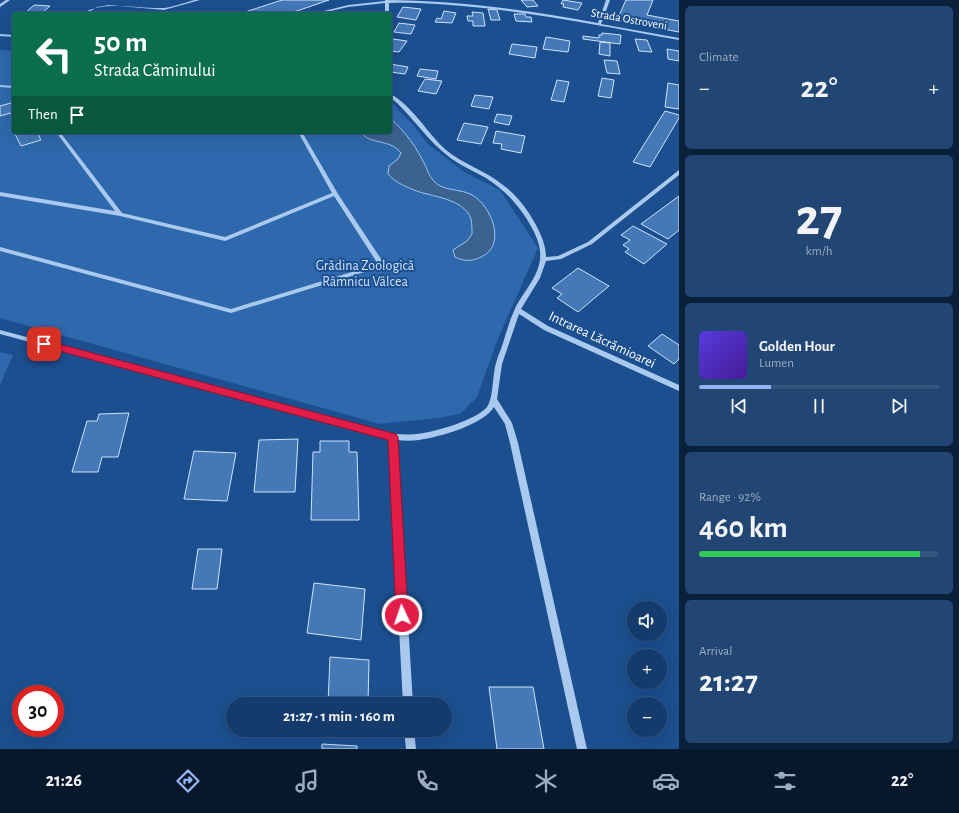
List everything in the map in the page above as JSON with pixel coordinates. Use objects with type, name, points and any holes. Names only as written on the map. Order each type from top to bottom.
[{"type":"street","points":[[0,6],[8,0]]},
{"type":"street","points":[[86,12],[101,5],[109,4],[164,8],[198,0]]},
{"type":"street","points":[[350,0],[354,2]]},
{"type":"street","points":[[387,12],[388,0]]},
{"type":"street","name":"Strada Ostroveni","points":[[321,12],[354,2],[388,0],[460,4],[519,10],[679,39]]},
{"type":"street","points":[[458,0],[460,4]]},
{"type":"street","points":[[599,24],[608,0]]},
{"type":"street","points":[[0,35],[12,36]]},
{"type":"street","points":[[0,86],[12,87]]},
{"type":"street","points":[[0,332],[393,437],[416,438],[433,435],[474,419],[489,410],[494,400],[497,370],[518,310],[541,269],[544,259],[542,242],[517,201],[506,190],[496,182],[444,151],[400,102],[392,96]]},
{"type":"street","points":[[60,134],[120,214]]},
{"type":"street","points":[[0,249],[231,311],[382,265],[335,194],[301,134]]},
{"type":"street","points":[[544,259],[559,258],[590,243],[679,172]]},
{"type":"street","points":[[0,194],[120,214],[225,239],[335,194]]},
{"type":"street","name":"Intrarea Lăcrămioarei","points":[[518,310],[546,328],[679,388]]},
{"type":"street","points":[[494,400],[508,423],[514,443],[582,749]]},
{"type":"street","points":[[393,437],[408,697]]},
{"type":"street","points":[[410,737],[411,749]]},
{"type":"green space","name":"Grădina Zoologică Râmnicu Vâlcea","points":[[0,50],[12,51],[12,134],[392,134],[392,103],[414,126],[428,144],[464,172],[500,190],[538,248],[497,341],[477,397],[460,414],[438,418],[380,424],[0,318]]},
{"type":"green space","points":[[0,352],[13,355],[0,385]]},
{"type":"shaded area","points":[[392,120],[411,141],[423,160],[430,177],[437,184],[446,188],[462,191],[479,200],[486,208],[494,226],[495,235],[489,252],[478,259],[464,260],[455,257],[453,250],[467,241],[472,234],[471,219],[467,212],[454,202],[414,190],[394,179],[388,174],[389,166],[398,159],[401,153],[391,145],[369,139],[364,134],[392,134]]},
{"type":"building","points":[[282,0],[329,0],[294,12],[245,12]]},
{"type":"building","points":[[521,0],[533,0],[538,6],[527,7]]},
{"type":"building","points":[[563,0],[582,3],[578,10],[563,7],[564,4],[561,4]]},
{"type":"building","points":[[626,0],[653,0],[647,15],[679,21],[679,32],[617,20]]},
{"type":"building","points":[[34,5],[50,6],[43,12],[26,12]]},
{"type":"building","points":[[403,7],[421,9],[416,20],[397,17]]},
{"type":"building","points":[[488,9],[497,10],[500,20],[491,20]]},
{"type":"building","points":[[444,11],[456,13],[452,23],[435,22],[437,18],[441,19]]},
{"type":"building","points":[[472,12],[483,13],[485,26],[473,26],[473,21],[468,21],[467,16],[473,16]]},
{"type":"building","points":[[514,14],[525,14],[526,17],[531,17],[532,22],[516,21]]},
{"type":"building","points":[[399,23],[415,25],[411,34],[394,32]]},
{"type":"building","points":[[602,33],[621,35],[620,44],[583,39],[583,36],[599,38],[599,35],[602,35]]},
{"type":"building","points":[[546,37],[570,41],[568,52],[543,49]]},
{"type":"building","points":[[635,39],[647,40],[652,52],[639,51]]},
{"type":"building","points":[[392,40],[407,41],[399,52],[392,51]]},
{"type":"building","points":[[600,42],[610,43],[610,56],[599,54]]},
{"type":"building","points":[[512,44],[537,47],[535,58],[509,54]]},
{"type":"building","points":[[667,49],[679,51],[679,61],[668,59]]},
{"type":"building","points":[[604,60],[617,61],[620,74],[607,73]]},
{"type":"building","points":[[392,64],[408,67],[405,74],[392,72]]},
{"type":"building","points":[[420,69],[438,71],[436,79],[417,76]]},
{"type":"building","points":[[602,78],[614,80],[611,98],[598,96]]},
{"type":"building","points":[[425,79],[442,81],[436,94],[418,91]]},
{"type":"building","points":[[557,80],[569,82],[564,102],[551,100]]},
{"type":"building","points":[[668,83],[679,85],[679,109],[665,107]]},
{"type":"building","points":[[475,95],[493,97],[489,109],[471,106]]},
{"type":"building","points":[[11,103],[12,113],[0,116],[0,106]]},
{"type":"building","points":[[665,111],[679,115],[679,118],[650,167],[633,162]]},
{"type":"building","points":[[497,114],[512,116],[509,125],[494,122]]},
{"type":"building","points":[[464,123],[488,127],[481,144],[457,140]]},
{"type":"building","points":[[496,131],[525,136],[521,153],[501,149],[502,144],[493,143]]},
{"type":"building","points":[[15,134],[38,134],[41,140],[21,146]]},
{"type":"building","points":[[679,196],[679,230],[668,239],[641,224]]},
{"type":"building","points":[[633,226],[667,244],[644,264],[625,252],[629,249],[623,245],[630,240],[621,235]]},
{"type":"building","points":[[578,268],[609,286],[578,312],[557,298],[562,294],[552,288]]},
{"type":"building","points":[[662,334],[679,345],[679,359],[674,364],[648,346]]},
{"type":"building","points":[[129,413],[118,457],[102,457],[98,472],[72,472],[87,421],[97,421],[99,414]]},
{"type":"building","points":[[298,439],[295,492],[254,492],[259,440]]},
{"type":"building","points":[[320,441],[349,441],[349,452],[357,452],[359,520],[311,520],[313,452],[320,452]]},
{"type":"building","points":[[194,451],[236,453],[227,501],[184,499]]},
{"type":"building","points":[[198,549],[222,549],[217,589],[192,589]]},
{"type":"building","points":[[314,583],[365,589],[361,640],[307,633]]},
{"type":"building","points":[[330,657],[369,660],[368,697],[328,697]]},
{"type":"building","points":[[489,687],[533,687],[544,749],[497,749]]},
{"type":"building","points":[[322,744],[357,746],[357,749],[322,749]]},
{"type":"route","points":[[44,344],[393,437],[402,615]]}]
